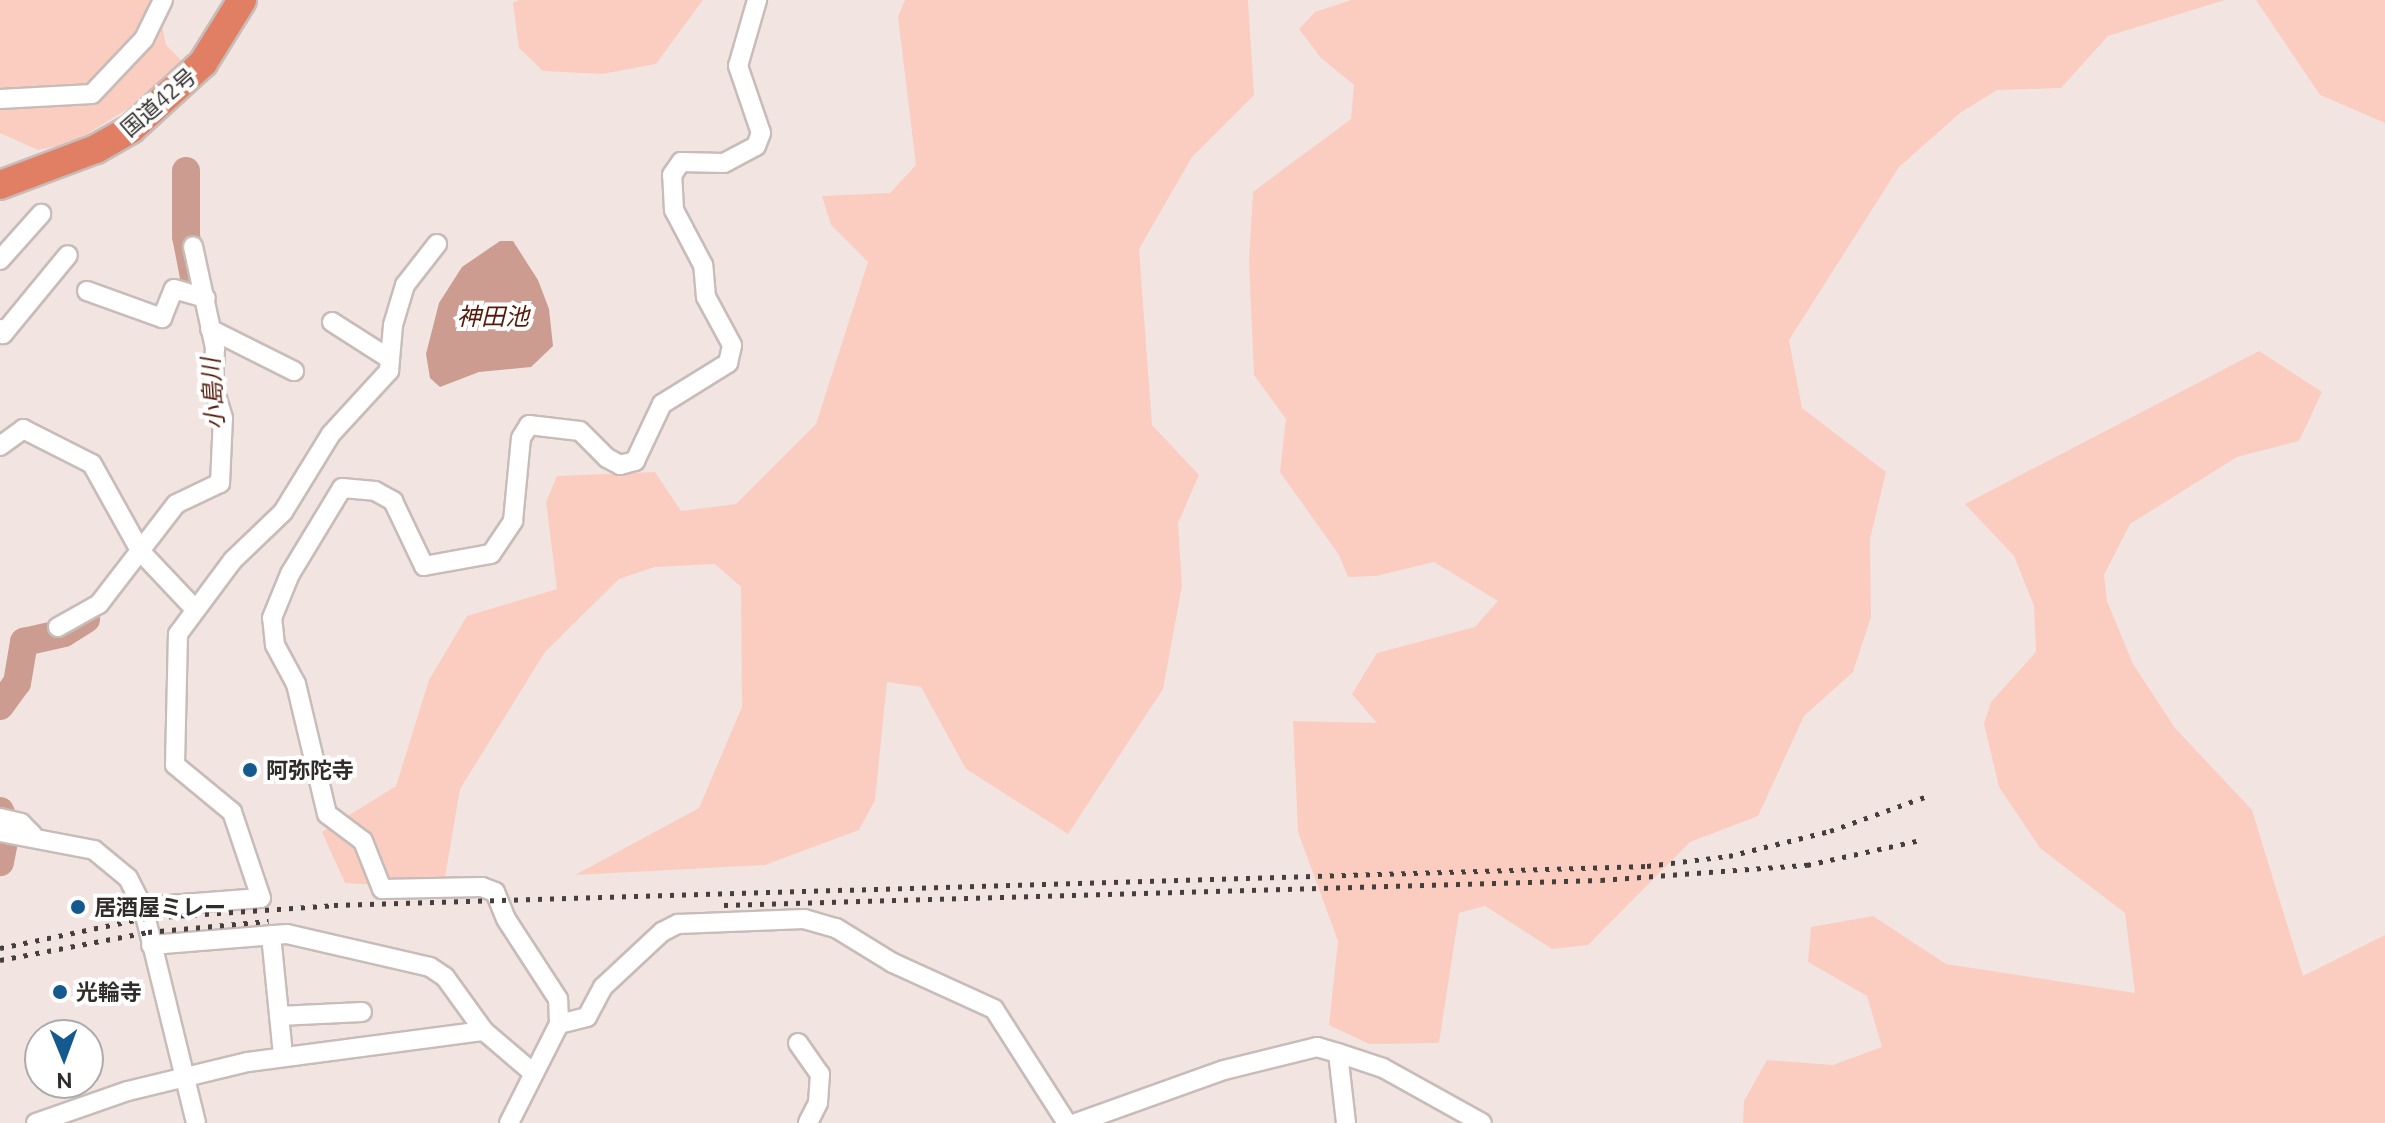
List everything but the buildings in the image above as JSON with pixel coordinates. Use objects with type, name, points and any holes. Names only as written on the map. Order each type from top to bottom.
[{"type":"highway","name":"国道42号","points":[[5,188],[96,149],[131,129],[203,63],[242,0]]},
{"type":"street","points":[[0,99],[92,94],[144,39],[163,0]]},
{"type":"street","points":[[509,1123],[521,1108],[532,1072],[559,1024],[558,999],[506,919],[495,892],[482,887],[382,889],[363,841],[327,814],[296,684],[275,645],[272,618],[290,574],[342,488],[375,491],[393,501],[424,566],[491,554],[513,521],[521,438],[529,425],[545,423],[580,431],[607,458],[620,465],[635,461],[662,404],[728,363],[732,345],[706,297],[703,265],[674,210],[672,175],[681,162],[724,163],[756,146],[761,133],[755,106],[738,66],[757,0]]},
{"type":"street","points":[[0,260],[41,214]]},
{"type":"street","points":[[143,907],[261,898],[232,812],[175,765],[177,640],[194,608],[233,560],[283,512],[321,448],[385,377],[405,285],[437,244]]},
{"type":"street","points":[[58,627],[99,604],[176,504],[220,483],[223,418],[213,386],[216,358],[193,246]]},
{"type":"street","points":[[0,329],[3,334],[68,255]]},
{"type":"street","points":[[87,291],[162,318],[174,289],[206,298]]},
{"type":"street","points":[[332,322],[390,359]]},
{"type":"street","points":[[210,329],[294,371]]},
{"type":"street","points":[[0,446],[23,429],[92,464],[141,552],[194,608]]},
{"type":"street","points":[[0,818],[21,823],[34,837]]},
{"type":"street","points":[[0,832],[75,844],[108,858],[128,878],[143,907],[196,1123]]},
{"type":"street","points":[[559,1024],[587,1017],[603,987],[662,932],[678,924],[804,919],[836,928],[893,963],[994,1009],[1067,1123]]},
{"type":"street","points":[[151,945],[271,935],[430,967],[445,977],[484,1031],[532,1072]]},
{"type":"street","points":[[271,935],[283,1056]]},
{"type":"street","points":[[279,1016],[362,1012]]},
{"type":"street","points":[[36,1123],[184,1079],[283,1056],[484,1031]]},
{"type":"street","points":[[798,1043],[820,1074],[818,1103],[808,1123]]},
{"type":"street","points":[[1076,1123],[1224,1070],[1317,1047],[1383,1068],[1482,1123]]},
{"type":"street","points":[[1338,1053],[1346,1123]]},
{"type":"shaded area","points":[[0,0],[157,0],[166,45],[184,63],[159,89],[73,143],[38,150],[0,133]]},
{"type":"shaded area","points":[[519,0],[703,0],[656,64],[602,74],[543,71],[519,48],[513,3]]},
{"type":"shaded area","points":[[905,0],[1248,0],[1254,95],[1192,157],[1139,249],[1152,425],[1199,475],[1178,523],[1182,586],[1163,689],[1068,834],[966,769],[921,687],[887,682],[875,800],[859,830],[765,865],[575,875],[699,808],[742,707],[741,587],[715,564],[655,567],[619,579],[545,652],[460,789],[443,889],[345,883],[322,832],[396,786],[429,680],[467,616],[557,589],[546,502],[557,476],[655,472],[681,511],[736,504],[816,424],[868,262],[831,225],[822,196],[890,193],[916,165],[898,17]]},
{"type":"shaded area","points":[[1351,0],[2225,0],[2108,36],[2061,88],[1997,90],[1960,113],[1899,167],[1789,340],[1802,408],[1886,472],[1870,539],[1871,617],[1853,672],[1804,716],[1758,816],[1690,842],[1588,945],[1552,949],[1485,906],[1459,913],[1439,1043],[1369,1044],[1329,1025],[1338,941],[1298,832],[1293,721],[1377,723],[1352,694],[1377,653],[1475,627],[1498,601],[1434,562],[1376,576],[1348,577],[1339,555],[1280,472],[1286,419],[1254,375],[1249,262],[1253,192],[1351,119],[1354,85],[1321,58],[1299,29],[1315,12]]},
{"type":"shaded area","points":[[2256,0],[2385,0],[2385,123],[2320,95]]},
{"type":"shaded area","points":[[2259,351],[2322,392],[2299,441],[2237,457],[2130,524],[2104,575],[2107,601],[2133,664],[2175,728],[2252,810],[2303,976],[2385,935],[2385,1123],[1743,1123],[1744,1101],[1767,1060],[1833,1065],[1882,1047],[1867,996],[1808,962],[1811,927],[1873,916],[1946,964],[2135,993],[2125,913],[2040,848],[1999,787],[1984,724],[1991,702],[2036,652],[2034,606],[2014,556],[1965,504]]},
{"type":"water","name":"神田池","points":[[500,241],[513,241],[538,280],[549,309],[553,346],[531,367],[479,372],[440,387],[430,378],[426,354],[439,303],[462,267]]},
{"type":"waterway","name":"小島川","points":[[186,171],[186,236],[194,277]]},
{"type":"waterway","name":"小島川","points":[[0,706],[17,683],[24,642],[64,633],[86,619]]},
{"type":"waterway","name":"小島川","points":[[0,811],[7,826],[0,862]]},
{"type":"railway","points":[[0,948],[145,918],[334,905],[1647,866],[1729,856],[1830,831],[1928,796]]},
{"type":"railway","points":[[724,905],[1601,880],[1807,865],[1921,840]]},
{"type":"railway","points":[[0,960],[148,932],[269,921]]},
{"type":"place","name":"阿弥陀寺","points":[[250,770]]},
{"type":"place","name":"居酒屋ミレー","points":[[78,907]]},
{"type":"place","name":"光輪寺","points":[[60,992]]}]
